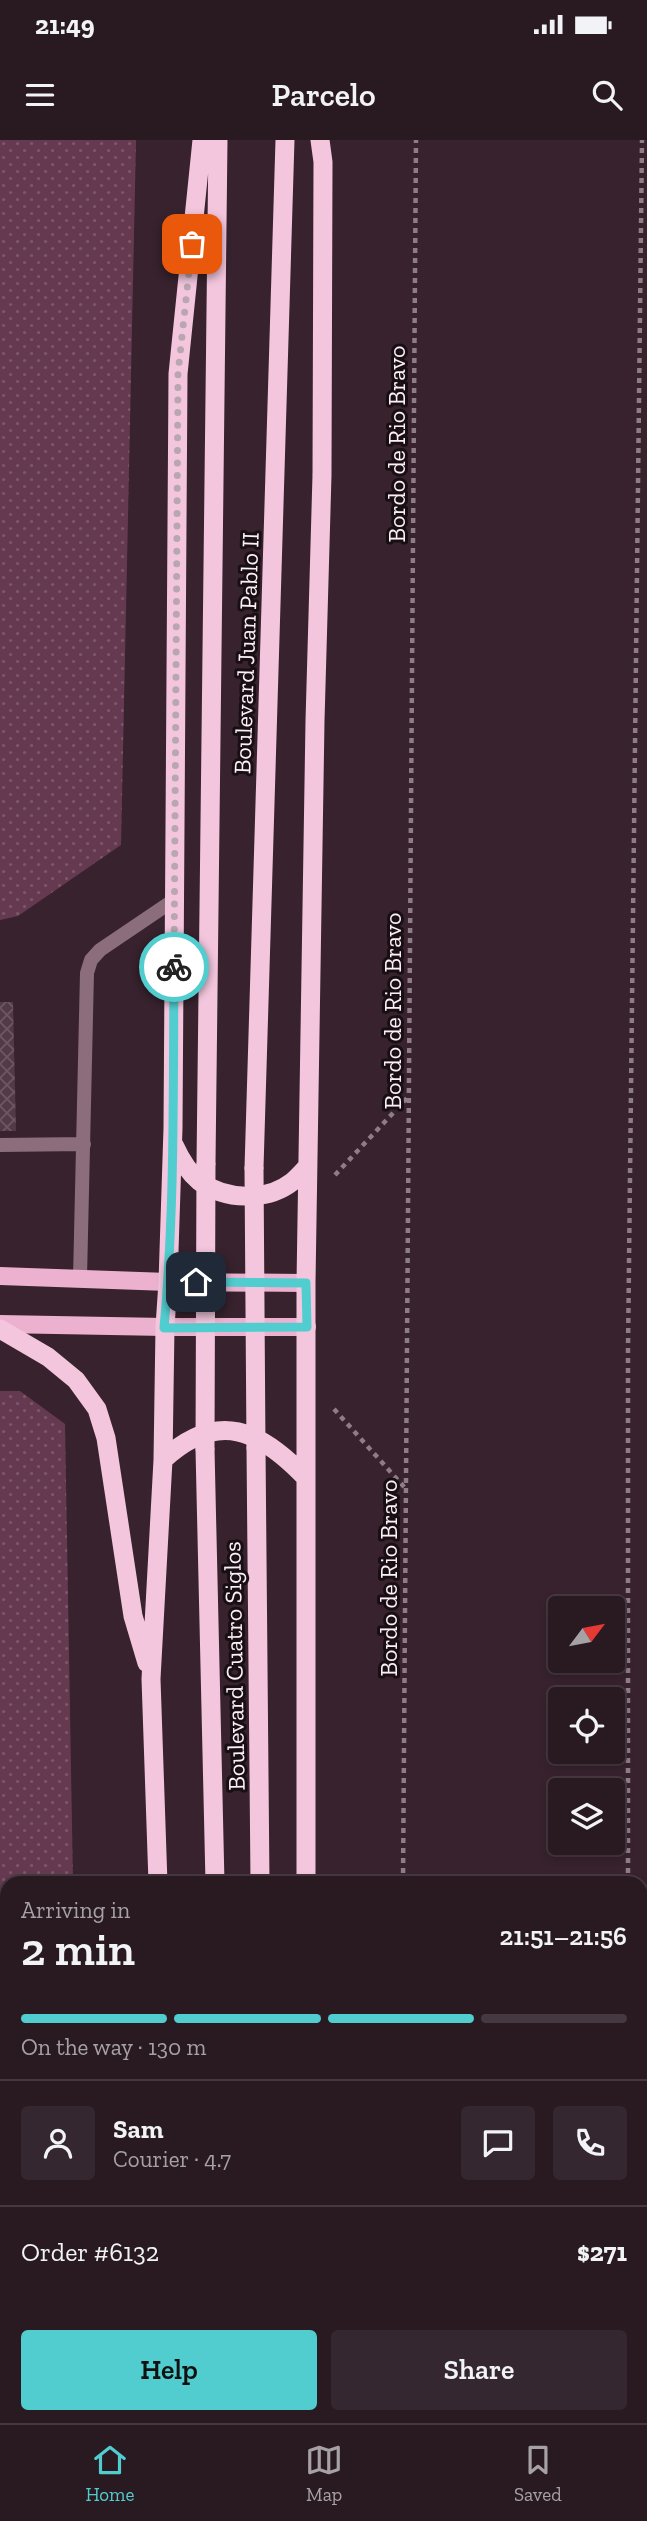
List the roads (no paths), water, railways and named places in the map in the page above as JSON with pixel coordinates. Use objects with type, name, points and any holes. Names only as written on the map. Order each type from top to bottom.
[{"type":"highway","points":[[158,1876],[151,1679],[163,1460],[164,1328],[172,1140],[178,373],[202,140]]},
{"type":"highway","name":"Boulevard Juan Pablo II","points":[[205,1449],[218,140]]},
{"type":"highway","name":"Boulevard Juan Pablo II","points":[[256,1448],[254,1168],[285,140]]},
{"type":"highway","points":[[306,1876],[306,1283],[314,735],[322,475],[323,162],[320,140]]},
{"type":"highway","points":[[172,1140],[182,1163],[199,1181],[232,1195],[244,1197],[269,1194],[291,1183],[308,1166]]},
{"type":"highway","points":[[0,1329],[48,1357],[76,1380],[97,1409],[106,1438],[132,1616],[151,1679]]},
{"type":"highway","points":[[163,1460],[194,1436],[209,1432],[241,1433],[258,1438],[285,1456],[306,1478]]},
{"type":"highway","name":"Boulevard Cuatro Siglos","points":[[256,1448],[260,1876]]},
{"type":"highway","name":"Boulevard Cuatro Siglos","points":[[205,1449],[215,1876]]},
{"type":"main road","points":[[0,1276],[168,1282],[306,1283]]},
{"type":"main road","points":[[0,1324],[164,1328],[307,1327]]},
{"type":"lane","points":[[80,1278],[87,973],[91,960],[113,940],[174,900]]},
{"type":"lane","points":[[0,1145],[84,1144]]}]
